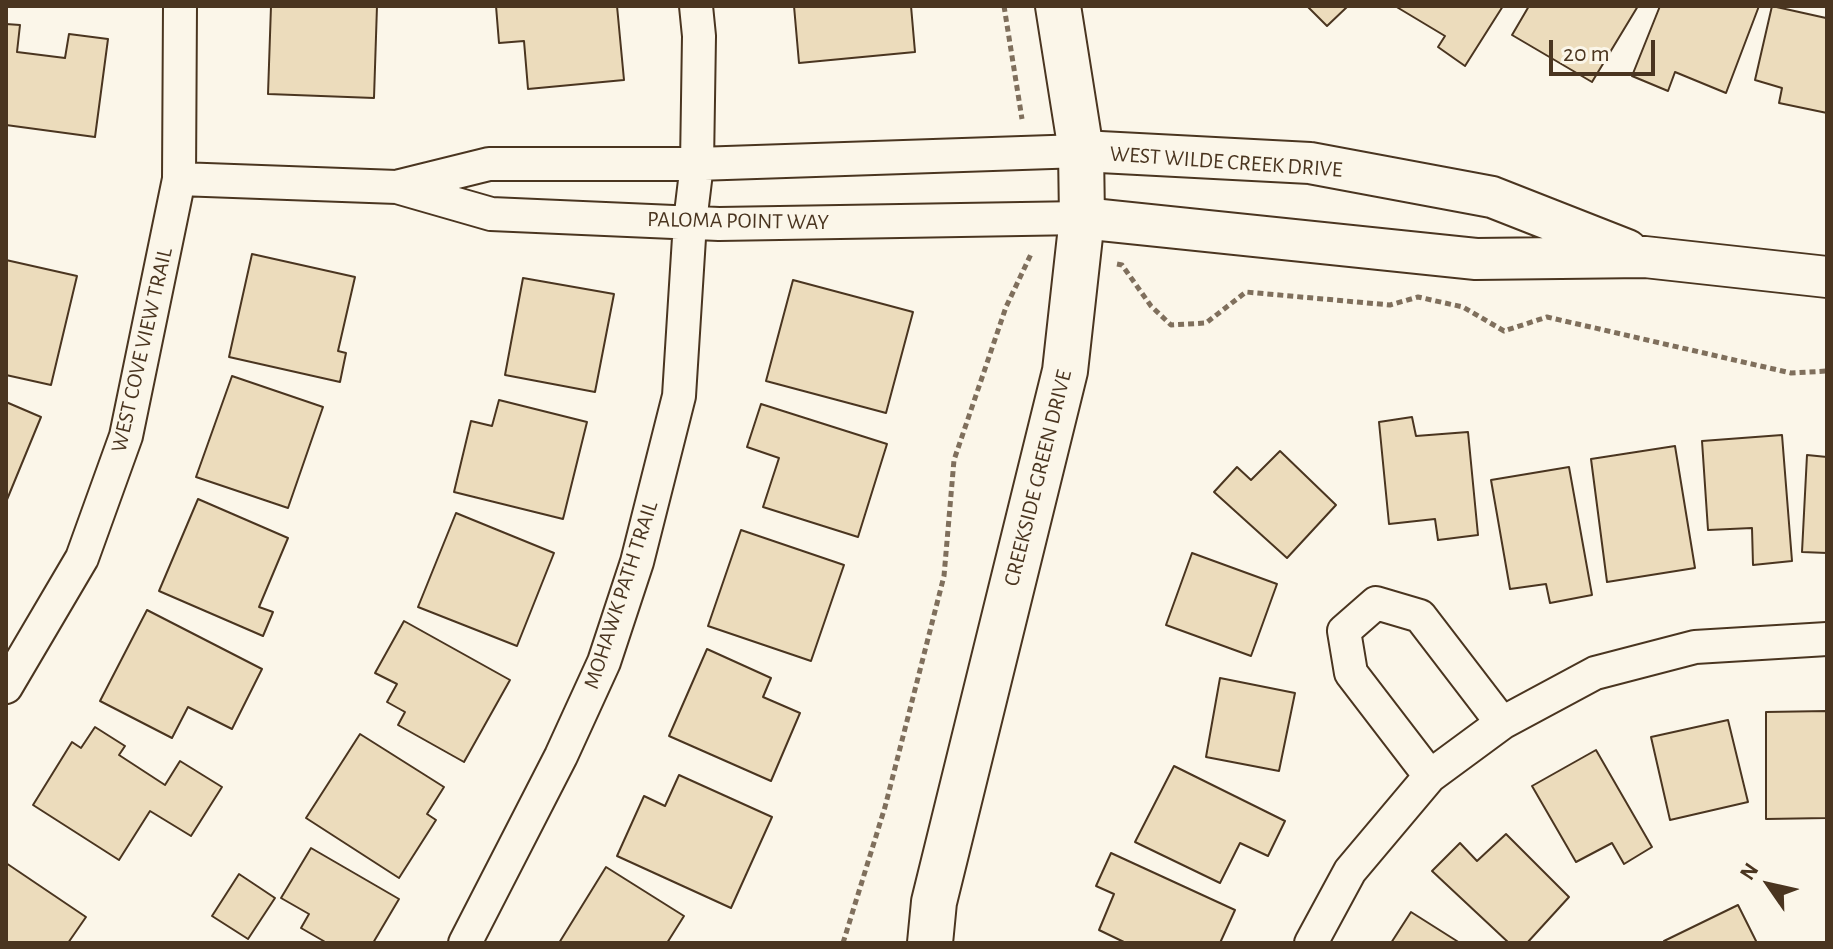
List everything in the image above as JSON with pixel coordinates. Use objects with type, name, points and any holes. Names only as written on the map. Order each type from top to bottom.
[{"type":"main road","name":"CREEKSIDE GREEN DRIVE","points":[[930,943],[934,902],[1065,371],[1082,218],[1081,151],[1058,6]]},
{"type":"street","name":"WEST COVE VIEW TRAIL","points":[[6,687],[82,558],[126,436],[179,179],[180,6]]},
{"type":"street","name":"MOHAWK PATH TRAIL","points":[[465,943],[561,756],[598,675],[637,562],[679,396],[690,222],[697,164],[699,36],[696,6]]},
{"type":"street","name":"PALOMA POINT WAY","points":[[397,187],[489,164],[697,164],[1081,151]]},
{"type":"street","name":"WEST WILDE CREEK DRIVE","points":[[1081,151],[1310,163],[1492,197],[1645,257]]},
{"type":"street","name":"PALOMA POINT WAY","points":[[179,179],[397,187],[491,214],[690,222],[1082,218]]},
{"type":"street","name":"WEST WILDE CREEK DRIVE","points":[[1082,218],[1476,259],[1645,257],[1827,277]]},
{"type":"street","points":[[1430,776],[1351,673],[1344,631],[1376,603],[1420,616],[1502,723]]},
{"type":"street","points":[[1311,943],[1350,871],[1430,776],[1502,723],[1595,673],[1609,669],[1695,647],[1827,639]]},
{"type":"path","points":[[1004,6],[1029,153]]},
{"type":"path","points":[[843,943],[885,807],[944,576],[954,460],[1006,307],[1032,257],[1035,219]]},
{"type":"path","points":[[1077,261],[1122,265],[1151,306],[1171,325],[1206,323],[1246,292],[1390,305],[1418,297],[1463,307],[1504,331],[1547,317],[1791,373],[1827,371]]},
{"type":"building","points":[[271,6],[377,6],[374,98],[268,94]]},
{"type":"building","points":[[496,6],[617,6],[624,80],[528,89],[524,41],[499,43]]},
{"type":"building","points":[[794,6],[911,6],[915,52],[799,63]]},
{"type":"building","points":[[1307,6],[1348,6],[1327,26]]},
{"type":"building","points":[[1395,6],[1503,6],[1465,66],[1438,47],[1445,36]]},
{"type":"building","points":[[1529,6],[1638,6],[1592,82],[1512,35]]},
{"type":"building","points":[[1660,6],[1759,6],[1726,93],[1675,72],[1668,91],[1632,76]]},
{"type":"building","points":[[1772,6],[1826,18],[1827,13],[1827,113],[1779,103],[1782,88],[1755,80]]},
{"type":"building","points":[[6,24],[20,25],[17,52],[65,58],[69,34],[108,39],[95,137],[6,125]]},
{"type":"building","points":[[252,254],[355,277],[338,351],[346,353],[340,382],[229,357]]},
{"type":"building","points":[[6,260],[77,276],[51,385],[6,375]]},
{"type":"building","points":[[523,278],[614,294],[595,392],[505,375]]},
{"type":"building","points":[[793,280],[913,312],[886,413],[766,381]]},
{"type":"building","points":[[232,376],[323,407],[288,508],[196,477]]},
{"type":"building","points":[[499,400],[587,422],[563,519],[454,492],[471,421],[492,426]]},
{"type":"building","points":[[6,402],[41,417],[6,502]]},
{"type":"building","points":[[761,404],[887,444],[858,537],[763,507],[779,458],[747,447]]},
{"type":"building","points":[[1412,417],[1416,436],[1468,432],[1478,535],[1438,540],[1435,519],[1389,524],[1379,422]]},
{"type":"building","points":[[1782,435],[1792,561],[1753,565],[1752,528],[1708,530],[1702,441]]},
{"type":"building","points":[[1675,446],[1695,568],[1607,582],[1591,459]]},
{"type":"building","points":[[1280,451],[1336,505],[1287,558],[1214,492],[1237,467],[1251,480]]},
{"type":"building","points":[[1807,455],[1827,457],[1827,553],[1802,552]]},
{"type":"building","points":[[1569,467],[1592,595],[1550,603],[1546,584],[1510,589],[1491,480]]},
{"type":"building","points":[[198,499],[288,538],[259,607],[273,612],[263,636],[159,591]]},
{"type":"building","points":[[456,513],[554,553],[517,646],[418,607]]},
{"type":"building","points":[[741,530],[844,565],[811,661],[708,626]]},
{"type":"building","points":[[1192,553],[1277,584],[1251,656],[1166,625]]},
{"type":"building","points":[[147,610],[262,669],[232,729],[188,707],[172,738],[100,701]]},
{"type":"building","points":[[404,621],[510,680],[464,762],[398,725],[405,712],[387,702],[397,684],[375,673]]},
{"type":"building","points":[[707,649],[771,678],[763,697],[800,713],[771,781],[669,736]]},
{"type":"building","points":[[1220,678],[1295,693],[1279,771],[1206,757]]},
{"type":"building","points":[[1827,711],[1827,818],[1766,819],[1766,712]]},
{"type":"building","points":[[1728,720],[1748,802],[1670,820],[1651,737]]},
{"type":"building","points":[[95,727],[125,746],[119,755],[165,785],[180,761],[222,787],[191,836],[150,811],[119,860],[33,805],[72,742],[81,748]]},
{"type":"building","points":[[360,734],[444,787],[427,814],[436,820],[399,878],[306,818]]},
{"type":"building","points":[[1596,750],[1652,847],[1624,864],[1612,843],[1576,862],[1532,786]]},
{"type":"building","points":[[1174,766],[1285,821],[1268,856],[1240,843],[1220,883],[1135,842]]},
{"type":"building","points":[[679,775],[772,817],[731,908],[617,856],[644,796],[665,806]]},
{"type":"building","points":[[1506,834],[1569,897],[1527,943],[1509,943],[1432,871],[1460,843],[1477,861]]},
{"type":"building","points":[[311,848],[399,899],[373,943],[327,943],[301,928],[309,914],[281,898]]},
{"type":"building","points":[[1111,853],[1235,910],[1220,943],[1126,943],[1099,930],[1114,894],[1096,886]]},
{"type":"building","points":[[6,863],[86,917],[68,943],[6,943]]},
{"type":"building","points":[[606,867],[684,916],[667,943],[559,943]]},
{"type":"building","points":[[239,874],[275,898],[248,939],[212,916]]},
{"type":"building","points":[[1738,905],[1757,943],[1665,943],[1664,941]]},
{"type":"building","points":[[1411,912],[1460,943],[1391,943]]}]
